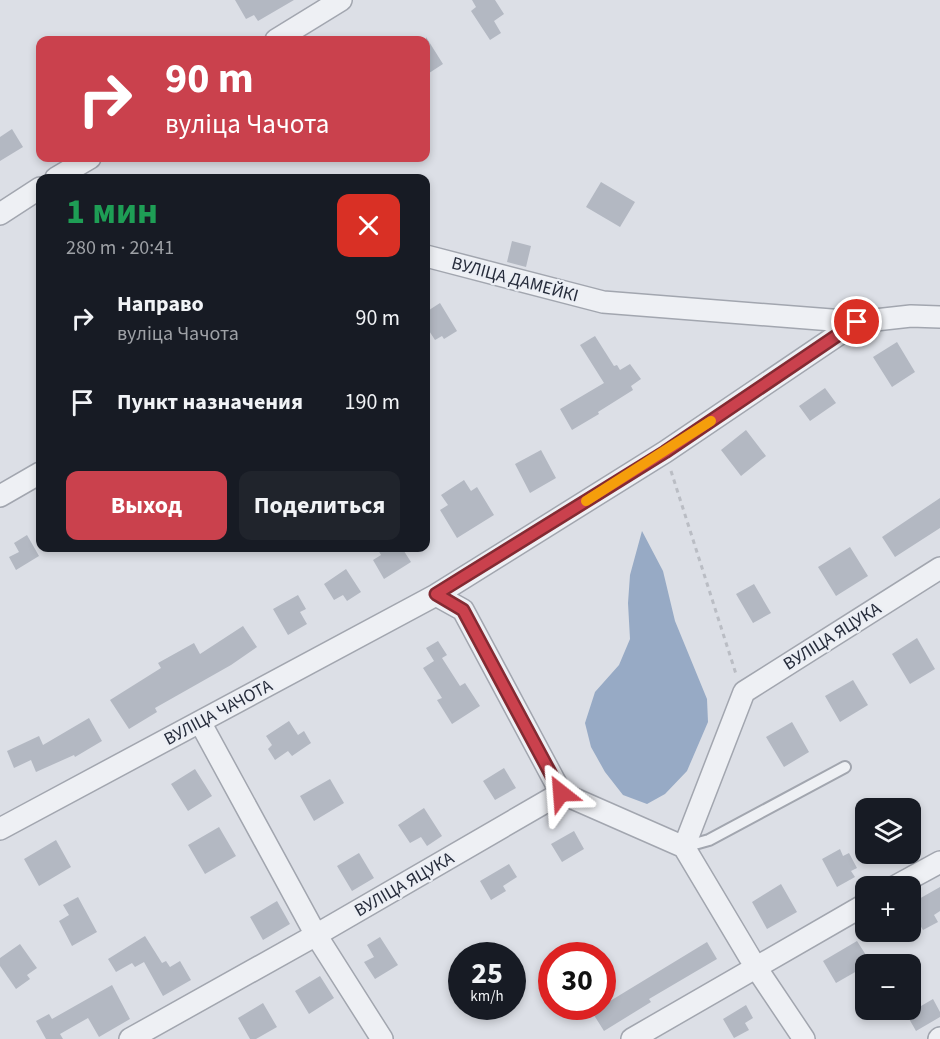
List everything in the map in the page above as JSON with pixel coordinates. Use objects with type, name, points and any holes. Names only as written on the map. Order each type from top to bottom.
[{"type":"street","points":[[282,36],[340,0]]},
{"type":"street","points":[[63,174],[83,162]]},
{"type":"street","points":[[0,214],[36,191]]},
{"type":"street","name":"ВУЛІЦА ДАМЕЙКІ","points":[[430,257],[603,302],[857,322],[911,316],[940,316]]},
{"type":"street","name":"ВУЛІЦА ЧАЧОТА","points":[[0,829],[436,594],[665,452],[857,322]]},
{"type":"street","points":[[0,496],[36,475]]},
{"type":"street","name":"ВУЛІЦА ЯЦУКА","points":[[744,692],[940,568]]},
{"type":"street","points":[[436,594],[463,610],[561,793],[684,847],[755,966],[804,1039]]},
{"type":"street","points":[[684,847],[744,692]]},
{"type":"street","points":[[200,722],[316,935],[382,1039]]},
{"type":"street","name":"ВУЛІЦА ЯЦУКА","points":[[130,1039],[316,935],[561,793]]},
{"type":"street","points":[[914,876],[940,862]]},
{"type":"street","points":[[632,1039],[855,910]]},
{"type":"lane","points":[[684,847],[709,840],[845,767]]},
{"type":"path","points":[[665,452],[729,655],[744,692]]},
{"type":"water","points":[[642,531],[663,571],[675,621],[707,699],[708,722],[687,771],[665,794],[647,804],[623,795],[605,772],[591,747],[585,723],[595,692],[619,665],[630,639],[628,603],[630,575]]},
{"type":"building","points":[[235,0],[294,0],[258,21],[254,15],[246,19]]},
{"type":"building","points":[[472,0],[495,0],[504,14],[494,21],[501,33],[490,40],[471,11],[476,7]]},
{"type":"building","points":[[430,43],[443,64],[430,72]]},
{"type":"building","points":[[12,129],[23,147],[0,161],[0,137]]},
{"type":"building","points":[[601,182],[635,202],[620,227],[586,207]]},
{"type":"building","points":[[512,241],[531,246],[526,267],[507,262]]},
{"type":"building","points":[[440,303],[457,331],[444,339],[442,336],[435,340],[430,332],[430,309]]},
{"type":"building","points":[[595,336],[614,366],[617,365],[620,370],[630,364],[641,379],[631,386],[633,390],[572,430],[560,409],[604,383],[580,345]]},
{"type":"building","points":[[897,342],[915,372],[892,387],[873,357]]},
{"type":"building","points":[[825,388],[836,403],[810,421],[799,406]]},
{"type":"building","points":[[746,430],[766,456],[741,476],[721,450]]},
{"type":"building","points":[[541,450],[556,478],[530,493],[515,464]]},
{"type":"building","points":[[464,480],[471,491],[477,487],[494,515],[457,538],[440,510],[448,505],[441,495]]},
{"type":"building","points":[[940,498],[940,528],[895,557],[882,537]]},
{"type":"building","points":[[27,535],[39,556],[16,570],[9,557],[19,552],[14,543]]},
{"type":"building","points":[[850,547],[868,576],[836,596],[818,567]]},
{"type":"building","points":[[379,552],[405,552],[411,562],[384,579],[373,560],[381,555]]},
{"type":"building","points":[[346,569],[361,592],[347,601],[343,595],[334,600],[324,584]]},
{"type":"building","points":[[754,584],[771,613],[753,623],[736,594]]},
{"type":"building","points":[[298,595],[306,609],[300,612],[307,624],[288,635],[273,609]]},
{"type":"building","points":[[243,626],[257,647],[231,665],[155,708],[157,712],[129,729],[110,700],[161,668],[158,663],[194,643],[200,654]]},
{"type":"building","points":[[917,638],[935,669],[910,684],[892,654]]},
{"type":"building","points":[[438,641],[447,655],[442,658],[460,686],[465,683],[480,706],[452,724],[437,700],[442,698],[423,668],[434,661],[426,648]]},
{"type":"building","points":[[853,680],[868,705],[840,722],[825,696]]},
{"type":"building","points":[[89,718],[102,741],[75,757],[74,755],[36,772],[31,760],[14,768],[7,751],[39,736],[43,745]]},
{"type":"building","points":[[289,721],[298,735],[304,731],[311,743],[292,756],[288,751],[275,760],[268,749],[272,745],[266,736]]},
{"type":"building","points":[[792,722],[809,752],[784,767],[766,737]]},
{"type":"building","points":[[504,768],[516,788],[495,800],[483,781]]},
{"type":"building","points":[[195,769],[212,796],[188,811],[171,784]]},
{"type":"building","points":[[330,779],[344,803],[314,821],[300,796]]},
{"type":"building","points":[[424,808],[442,836],[427,846],[421,837],[410,843],[398,825]]},
{"type":"building","points":[[219,827],[236,856],[205,874],[188,845]]},
{"type":"building","points":[[574,831],[584,849],[562,862],[551,844]]},
{"type":"building","points":[[56,840],[71,867],[39,886],[24,859]]},
{"type":"building","points":[[840,849],[843,856],[849,853],[857,868],[851,871],[855,877],[837,887],[822,859]]},
{"type":"building","points":[[359,853],[374,878],[352,891],[337,866]]},
{"type":"building","points":[[509,864],[517,877],[503,886],[506,891],[491,900],[480,881]]},
{"type":"building","points":[[781,884],[797,912],[767,929],[752,902]]},
{"type":"building","points":[[940,887],[940,911],[934,915],[938,922],[923,930],[921,927],[921,898]]},
{"type":"building","points":[[78,897],[97,932],[72,946],[59,921],[69,915],[63,905]]},
{"type":"building","points":[[277,901],[290,924],[263,940],[250,917]]},
{"type":"building","points":[[145,936],[162,963],[166,961],[170,967],[180,961],[191,980],[163,996],[144,962],[135,967],[132,963],[116,972],[108,959]]},
{"type":"building","points":[[380,937],[398,965],[375,979],[364,962],[374,957],[367,945]]},
{"type":"building","points":[[707,942],[717,959],[649,999],[651,1002],[604,1031],[597,1020],[616,1020],[616,997]]},
{"type":"building","points":[[855,942],[865,954],[855,954],[855,972],[836,983],[823,961]]},
{"type":"building","points":[[20,944],[37,968],[27,975],[30,979],[16,989],[0,966],[0,958]]},
{"type":"building","points":[[320,976],[334,998],[309,1014],[295,991]]},
{"type":"building","points":[[112,985],[130,1019],[99,1037],[88,1018],[60,1034],[63,1039],[46,1039],[36,1021],[49,1014],[52,1019]]},
{"type":"building","points":[[933,999],[940,1012],[940,1017],[916,1031],[910,1020],[921,1020],[921,1006]]},
{"type":"building","points":[[263,1003],[277,1027],[256,1039],[250,1039],[238,1018]]},
{"type":"building","points":[[746,1005],[753,1018],[745,1023],[749,1030],[734,1038],[723,1019]]},
{"type":"slow traffic","points":[[586,501],[711,421]]},
{"type":"route","points":[[561,793],[463,610],[436,594],[665,452],[857,322]]}]
